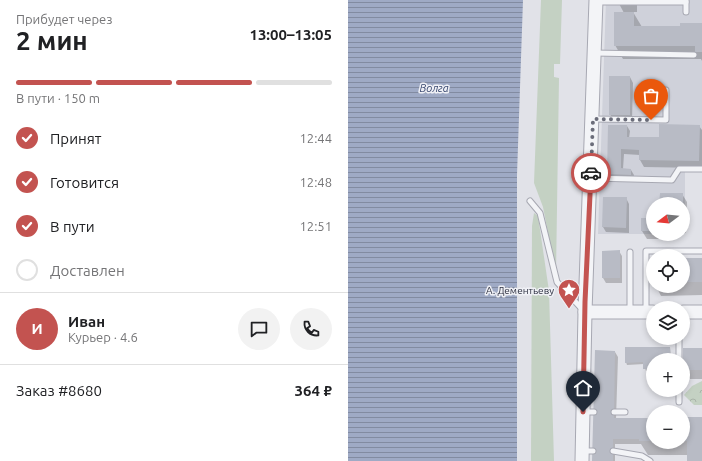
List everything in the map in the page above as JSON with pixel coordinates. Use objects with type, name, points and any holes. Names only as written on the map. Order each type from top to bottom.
[{"type":"street","points":[[586,454],[588,412],[585,312],[591,178],[596,1]]},
{"type":"street","points":[[585,312],[646,312]]},
{"type":"street","points":[[690,312],[702,312]]},
{"type":"lane","points":[[596,1],[686,1],[686,12]]},
{"type":"lane","points":[[594,53],[694,55]]},
{"type":"lane","points":[[593,119],[666,120],[666,90]]},
{"type":"lane","points":[[591,178],[672,180],[680,169],[702,168]]},
{"type":"lane","points":[[530,201],[540,213],[557,282],[585,312]]},
{"type":"lane","points":[[649,301],[646,251],[702,251]]},
{"type":"lane","points":[[630,252],[630,312]]},
{"type":"lane","points":[[679,397],[679,402]]},
{"type":"lane","points":[[614,412],[625,412]]},
{"type":"lane","points":[[613,451],[642,456],[650,461]]},
{"type":"shaded area","points":[[606,0],[702,0],[702,171],[685,171],[685,197],[646,197],[646,234],[598,234]]},
{"type":"green space","points":[[541,0],[562,0],[560,64],[554,64],[554,77],[559,78],[556,274],[543,207],[534,183]]},
{"type":"green space","points":[[534,213],[538,216],[549,291],[554,461],[531,461],[532,226]]},
{"type":"green space","points":[[702,381],[702,405],[694,405],[686,397],[690,397],[690,388]]},
{"type":"water","name":"Волга","points":[[348,0],[523,0],[517,175],[517,461],[348,461]]},
{"type":"building","points":[[614,12],[634,12],[634,26],[680,26],[680,23],[702,23],[702,52],[695,52],[695,46],[614,46]]},
{"type":"building","points":[[609,76],[630,76],[630,115],[609,115]]},
{"type":"building","points":[[659,124],[700,125],[699,161],[639,160],[639,150],[621,149],[621,168],[631,169],[631,175],[607,174],[608,125],[627,125],[627,137],[659,137]]},
{"type":"building","points":[[660,193],[683,193],[683,197],[660,197]]},
{"type":"building","points":[[603,197],[627,197],[626,228],[602,227]]},
{"type":"building","points":[[641,218],[646,218],[646,231],[641,231]]},
{"type":"building","points":[[620,250],[620,278],[602,278],[602,251]]},
{"type":"building","points":[[690,258],[702,258],[702,282],[690,282]]},
{"type":"building","points":[[625,347],[670,347],[670,353],[646,353],[646,369],[643,369],[643,362],[625,363]]},
{"type":"building","points":[[683,348],[702,348],[702,370],[690,370],[690,353],[683,353]]},
{"type":"building","points":[[595,350],[615,351],[614,418],[646,418],[646,441],[639,441],[639,439],[613,439],[613,461],[592,461]]},
{"type":"building","points":[[690,417],[702,417],[702,461],[687,461],[687,449],[690,449]]},
{"type":"way so far","points":[[591,173],[593,119],[651,120]]},
{"type":"place","name":"А. Дементьеву","points":[[569,310]]},
{"type":"route","points":[[583,412],[585,302],[591,173]]}]
